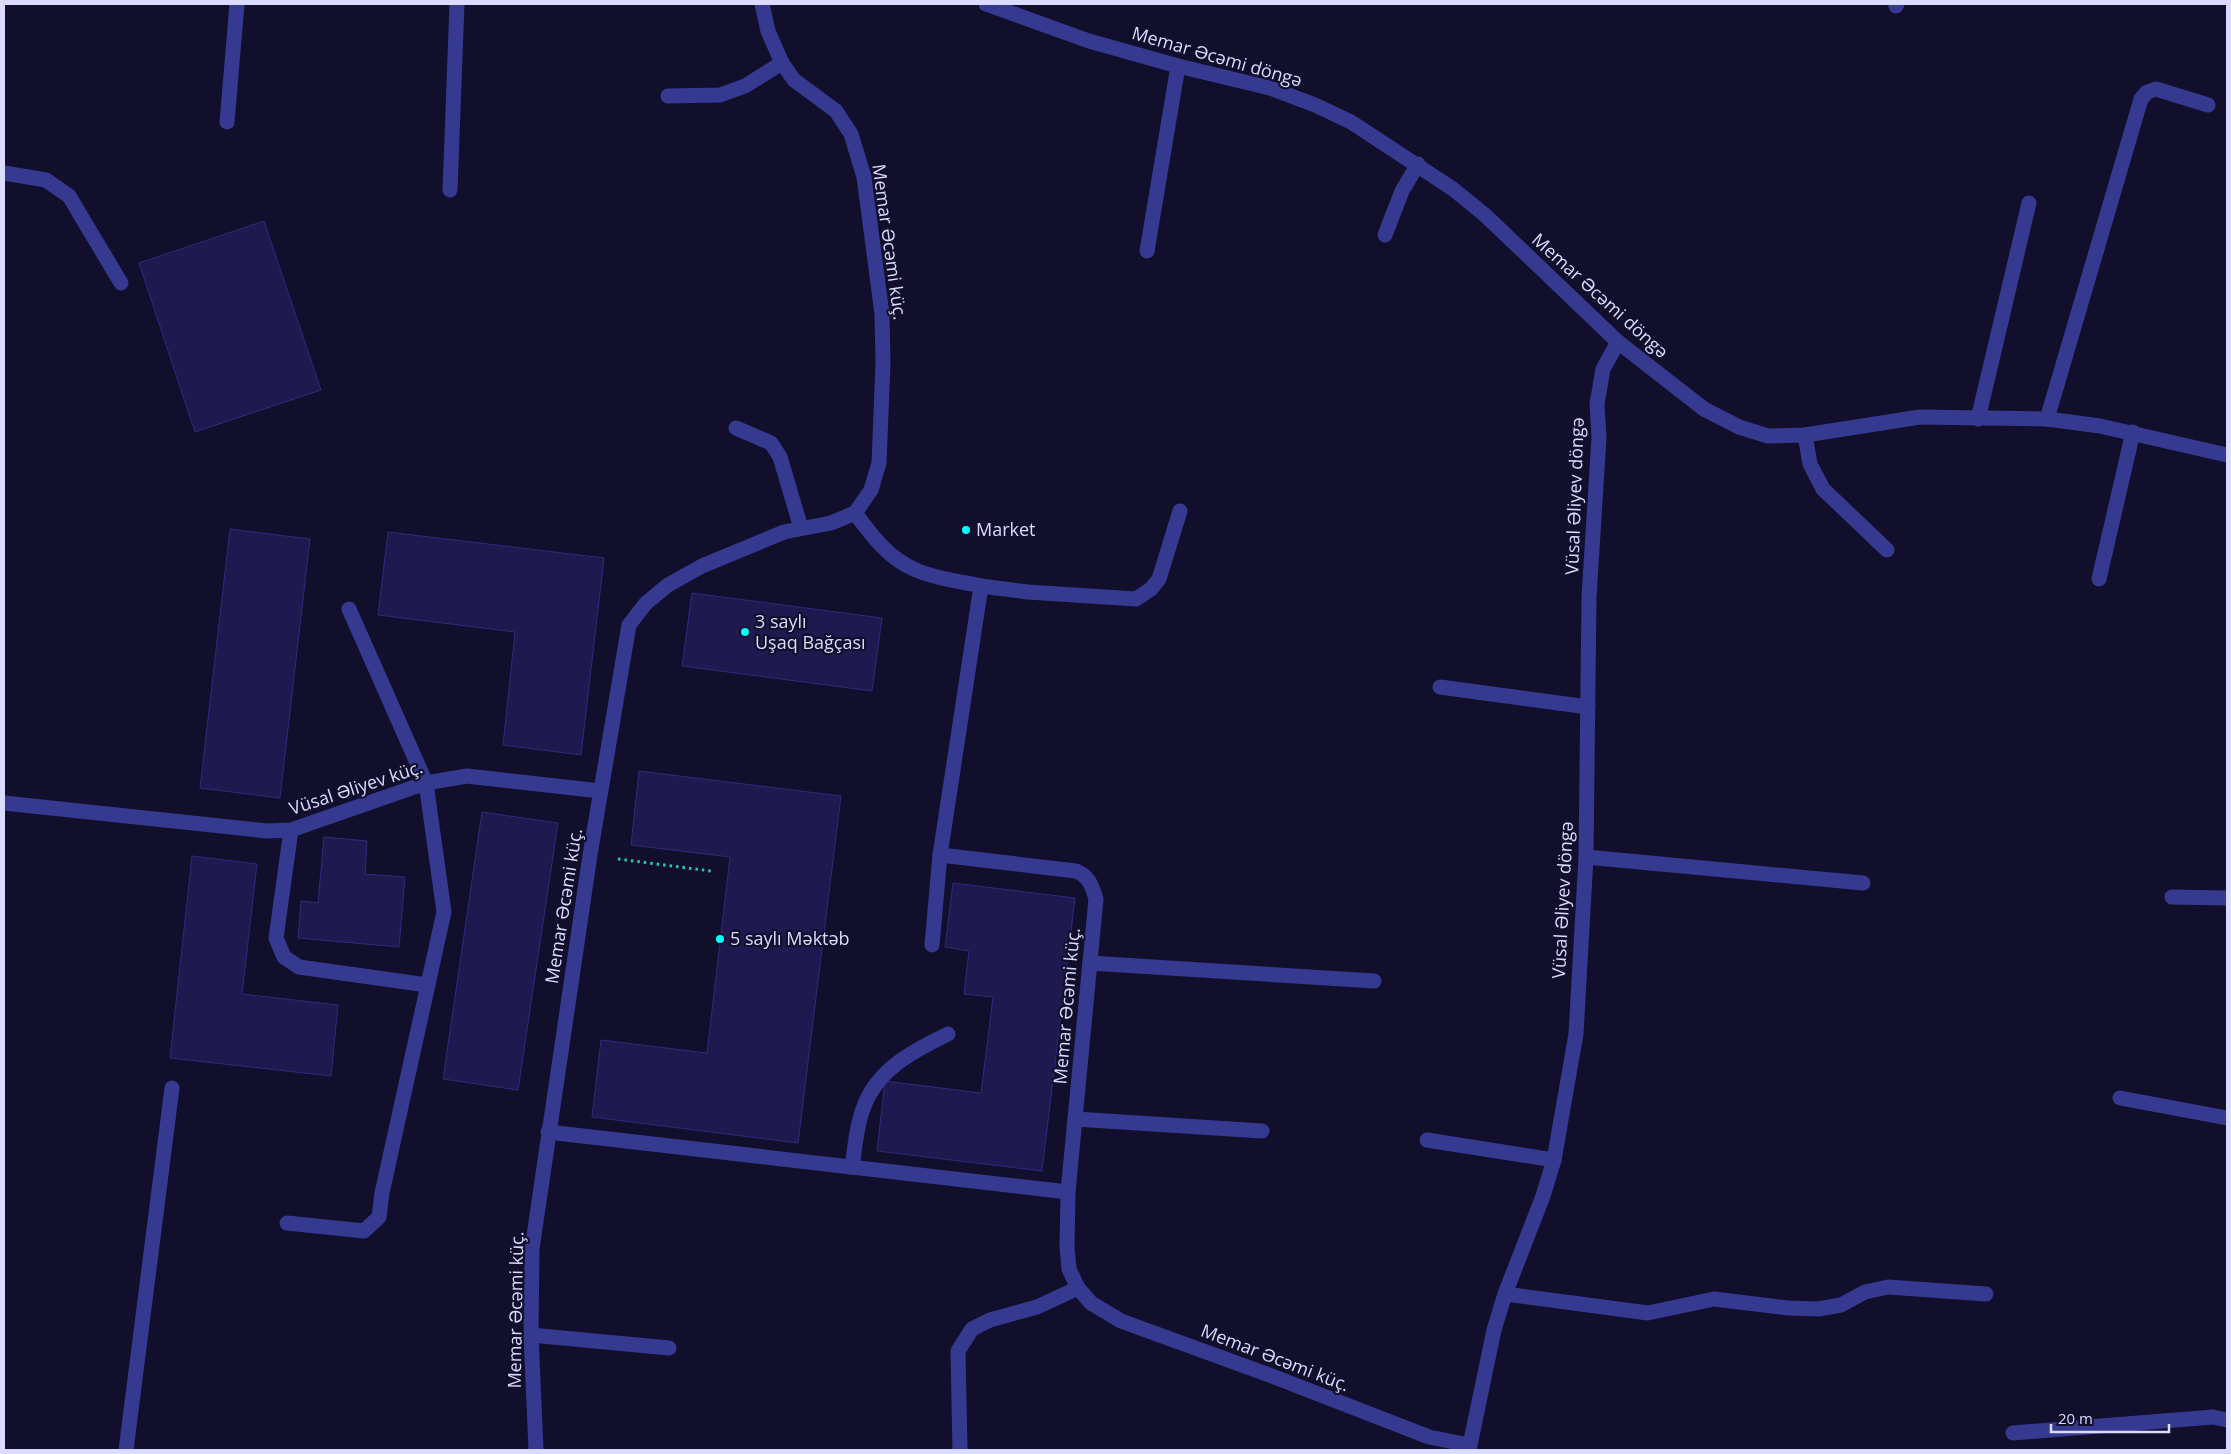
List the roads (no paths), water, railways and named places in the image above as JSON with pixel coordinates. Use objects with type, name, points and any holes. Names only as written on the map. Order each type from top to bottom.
[{"type":"street","points":[[227,122],[237,4]]},
{"type":"street","points":[[450,190],[457,4]]},
{"type":"street","name":"Memar Əcəmi küç.","points":[[536,1450],[530,1335],[532,1249],[600,791],[630,625],[646,603],[668,585],[702,566],[784,532],[831,522],[855,513],[871,490],[879,463],[883,363],[881,306],[864,177],[851,134],[836,111],[794,80],[782,63],[768,31],[762,4]]},
{"type":"street","name":"Memar Əcəmi döngə","points":[[986,4],[1089,41],[1178,66],[1270,88],[1315,105],[1351,122],[1418,164],[1485,215],[1618,342],[1704,409],[1739,427],[1768,436],[1805,435],[1920,417],[2047,419],[2133,432],[2227,455]]},
{"type":"street","points":[[668,96],[720,95],[746,86],[782,63]]},
{"type":"street","points":[[1146,251],[1178,66]]},
{"type":"street","points":[[2047,419],[2141,99],[2147,92],[2156,89],[2208,105]]},
{"type":"street","points":[[1386,235],[1402,191],[1418,164]]},
{"type":"street","points":[[4,173],[46,180],[69,196],[121,283]]},
{"type":"street","points":[[1978,419],[2029,203]]},
{"type":"street","name":"Vüsal Əliyev döngə","points":[[1469,1448],[1494,1330],[1505,1294],[1543,1196],[1554,1160],[1576,1034],[1586,857],[1590,597],[1598,438],[1597,404],[1603,369],[1618,342]]},
{"type":"street","points":[[736,428],[771,443],[780,457],[800,528]]},
{"type":"street","points":[[2098,579],[2133,432]]},
{"type":"street","points":[[1805,435],[1810,464],[1823,489],[1888,550]]},
{"type":"street","points":[[855,513],[888,554],[916,570],[980,586],[1028,592],[1136,599],[1151,589],[1159,580],[1180,511]]},
{"type":"street","points":[[932,945],[940,855],[980,586]]},
{"type":"street","points":[[287,1223],[364,1231],[379,1217],[382,1193],[444,912],[426,783],[349,609]]},
{"type":"street","points":[[1440,688],[1588,707]]},
{"type":"street","name":"Vüsal Əliyev küç.","points":[[4,803],[267,830],[291,830],[426,783],[467,776],[600,791]]},
{"type":"street","points":[[291,830],[276,938],[284,957],[299,967],[427,985]]},
{"type":"street","name":"Memar Əcəmi küç.","points":[[940,855],[1076,870],[1084,874],[1092,885],[1096,899],[1068,1192],[1067,1247],[1069,1269],[1078,1288],[1091,1303],[1121,1321],[1272,1376],[1429,1437],[1469,1448]]},
{"type":"street","points":[[1586,857],[1863,883]]},
{"type":"street","points":[[2172,897],[2227,898]]},
{"type":"street","points":[[1090,963],[1374,981]]},
{"type":"street","points":[[852,1167],[862,1110],[870,1092],[884,1073],[913,1051],[948,1034]]},
{"type":"street","points":[[126,1450],[172,1088]]},
{"type":"street","points":[[2120,1098],[2227,1118]]},
{"type":"street","points":[[1075,1119],[1262,1131]]},
{"type":"street","points":[[548,1132],[1068,1192]]},
{"type":"street","points":[[1427,1140],[1554,1160]]},
{"type":"street","points":[[960,1450],[958,1351],[972,1329],[990,1320],[1037,1307],[1078,1288]]},
{"type":"street","points":[[1505,1294],[1648,1313],[1714,1299],[1788,1308],[1818,1309],[1841,1305],[1865,1292],[1888,1288],[1986,1294]]},
{"type":"street","points":[[530,1335],[669,1348]]},
{"type":"street","points":[[2013,1433],[2214,1417],[2227,1420]]},
{"type":"place","name":"Market","points":[[966,530]]},
{"type":"place","name":"3 saylı Uşaq Bağçası","points":[[745,632]]},
{"type":"place","name":"5 saylı Məktəb","points":[[720,939]]}]
